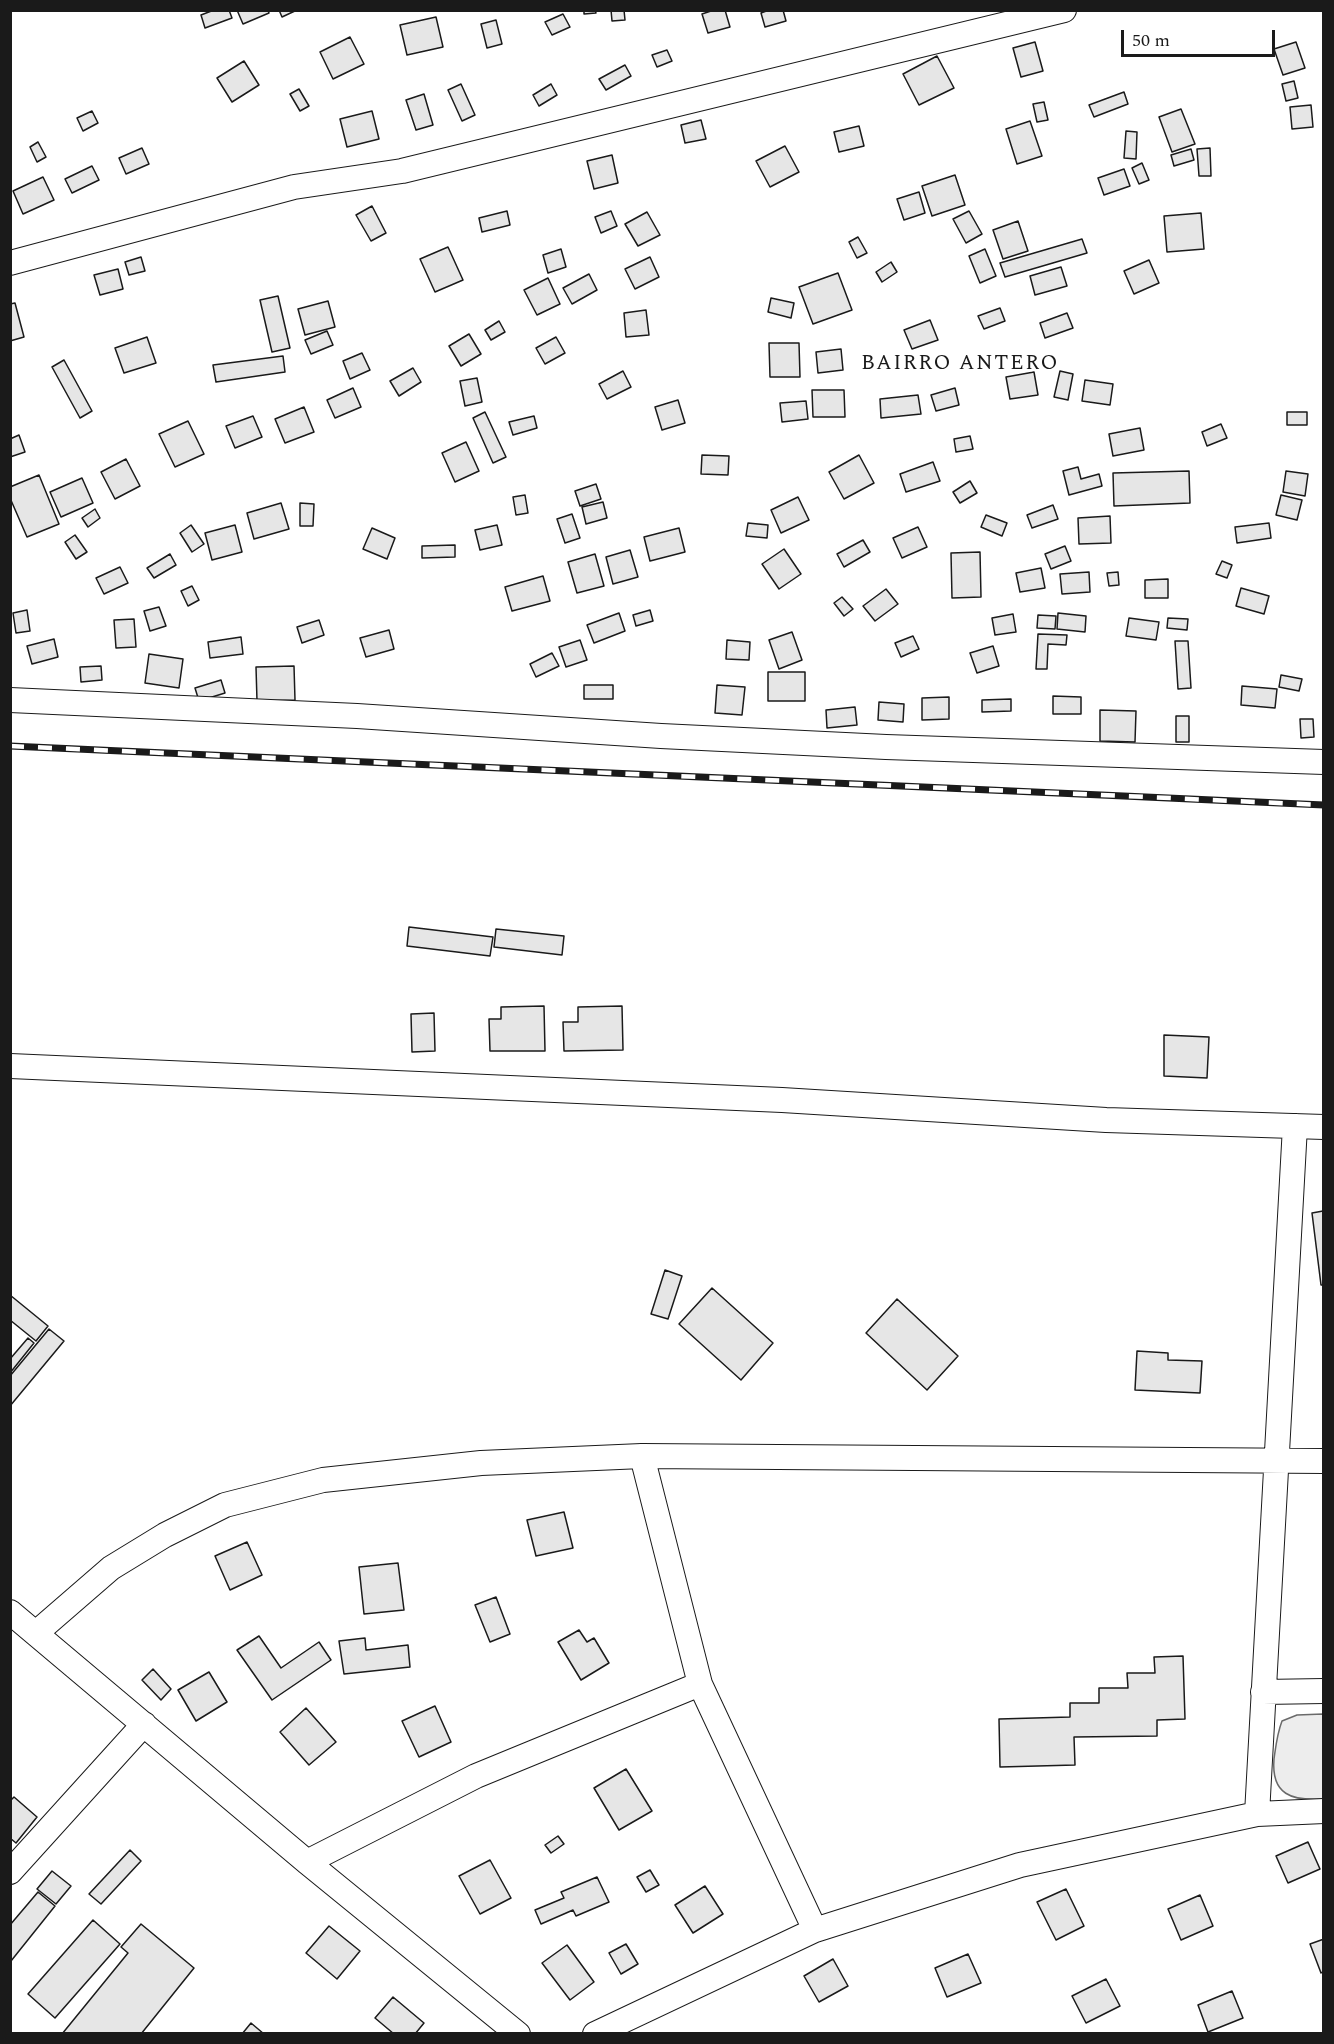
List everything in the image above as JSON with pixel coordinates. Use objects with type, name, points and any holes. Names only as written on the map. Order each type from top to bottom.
[{"type":"street","points":[[10,262],[294,187],[402,171],[1064,10]]},
{"type":"street","points":[[10,700],[357,716],[661,736],[1323,762]]},
{"type":"street","points":[[10,1066],[747,1099],[1106,1120],[1323,1127]]},
{"type":"street","points":[[1257,1814],[1295,1126]]},
{"type":"street","points":[[642,1456],[700,1684],[815,1930]]},
{"type":"street","points":[[36,1633],[111,1568],[165,1535],[225,1505],[323,1480],[481,1463],[642,1456],[1323,1461]]},
{"type":"street","points":[[10,1612],[307,1862],[518,2034]]},
{"type":"street","points":[[307,1862],[476,1776],[700,1684]]},
{"type":"street","points":[[1263,1692],[1323,1691]]},
{"type":"street","points":[[10,1872],[144,1724]]},
{"type":"street","points":[[595,2034],[815,1930],[1020,1865],[1257,1814],[1323,1811]]},
{"type":"shaded area","points":[[1323,1714],[1323,1799],[1293,1797],[1280,1788],[1274,1771],[1276,1744],[1282,1721],[1297,1715]]},
{"type":"building","points":[[214,10],[229,10],[232,18],[205,28],[201,15]]},
{"type":"building","points":[[237,10],[268,10],[269,13],[243,24]]},
{"type":"building","points":[[279,10],[297,10],[282,17]]},
{"type":"building","points":[[584,10],[595,10],[596,13],[584,14]]},
{"type":"building","points":[[611,10],[624,10],[625,20],[612,21]]},
{"type":"building","points":[[714,10],[725,10],[730,27],[708,33],[702,14]]},
{"type":"building","points":[[769,10],[783,10],[786,21],[765,27],[761,13]]},
{"type":"building","points":[[563,14],[570,27],[552,35],[545,22]]},
{"type":"building","points":[[436,17],[443,47],[407,55],[400,25]]},
{"type":"building","points":[[496,20],[502,44],[487,48],[481,24]]},
{"type":"building","points":[[350,37],[364,64],[333,79],[320,52]]},
{"type":"building","points":[[1035,42],[1043,71],[1021,77],[1013,48]]},
{"type":"building","points":[[1296,42],[1305,68],[1283,75],[1274,49]]},
{"type":"building","points":[[667,50],[672,61],[657,67],[652,55]]},
{"type":"building","points":[[937,56],[954,88],[919,105],[903,74]]},
{"type":"building","points":[[244,61],[259,85],[232,102],[217,78]]},
{"type":"building","points":[[625,65],[631,76],[606,90],[599,79]]},
{"type":"building","points":[[1294,81],[1298,98],[1286,101],[1282,84]]},
{"type":"building","points":[[461,84],[475,115],[462,121],[448,90]]},
{"type":"building","points":[[551,84],[557,95],[539,106],[533,95]]},
{"type":"building","points":[[299,89],[309,106],[300,111],[290,94]]},
{"type":"building","points":[[1124,92],[1128,104],[1094,117],[1089,105]]},
{"type":"building","points":[[424,94],[433,125],[416,130],[406,100]]},
{"type":"building","points":[[1044,102],[1048,120],[1037,122],[1033,104]]},
{"type":"building","points":[[1311,105],[1313,127],[1292,129],[1290,107]]},
{"type":"building","points":[[1181,109],[1195,144],[1172,152],[1159,117]]},
{"type":"building","points":[[92,111],[98,123],[83,131],[77,118]]},
{"type":"building","points":[[372,111],[379,139],[347,147],[340,119]]},
{"type":"building","points":[[701,120],[706,139],[685,143],[681,125]]},
{"type":"building","points":[[1030,121],[1042,156],[1017,164],[1006,129]]},
{"type":"building","points":[[859,126],[864,146],[839,152],[834,132]]},
{"type":"building","points":[[1126,131],[1137,132],[1136,159],[1124,158]]},
{"type":"building","points":[[38,142],[46,157],[37,162],[30,147]]},
{"type":"building","points":[[785,146],[799,172],[770,187],[756,161]]},
{"type":"building","points":[[142,148],[149,164],[126,174],[119,158]]},
{"type":"building","points":[[1210,148],[1211,176],[1199,176],[1197,149]]},
{"type":"building","points":[[1191,149],[1194,160],[1174,166],[1171,155]]},
{"type":"building","points":[[612,155],[618,183],[594,189],[587,161]]},
{"type":"building","points":[[1142,163],[1149,180],[1139,184],[1132,168]]},
{"type":"building","points":[[92,166],[99,180],[72,193],[65,179]]},
{"type":"building","points":[[1124,169],[1130,186],[1104,195],[1098,178]]},
{"type":"building","points":[[955,175],[965,205],[932,216],[922,186]]},
{"type":"building","points":[[43,177],[54,200],[23,214],[13,191]]},
{"type":"building","points":[[919,192],[925,213],[904,220],[897,199]]},
{"type":"building","points":[[372,206],[386,233],[371,241],[356,215]]},
{"type":"building","points":[[507,211],[510,225],[482,232],[479,218]]},
{"type":"building","points":[[611,211],[617,226],[601,233],[595,217]]},
{"type":"building","points":[[969,211],[982,234],[966,243],[953,219]]},
{"type":"building","points":[[647,212],[660,235],[638,246],[625,224]]},
{"type":"building","points":[[1201,213],[1204,249],[1167,252],[1164,216]]},
{"type":"building","points":[[1018,221],[1028,251],[1003,259],[993,230]]},
{"type":"building","points":[[858,237],[867,253],[857,258],[849,242]]},
{"type":"building","points":[[1082,239],[1087,253],[1005,277],[1000,263]]},
{"type":"building","points":[[448,247],[463,280],[435,292],[420,259]]},
{"type":"building","points":[[561,249],[566,267],[548,273],[543,255]]},
{"type":"building","points":[[985,249],[996,276],[980,283],[969,256]]},
{"type":"building","points":[[141,257],[145,271],[129,275],[125,262]]},
{"type":"building","points":[[650,257],[659,277],[635,289],[625,269]]},
{"type":"building","points":[[1149,260],[1159,283],[1134,294],[1124,271]]},
{"type":"building","points":[[891,262],[897,272],[882,282],[876,272]]},
{"type":"building","points":[[1061,267],[1067,286],[1035,295],[1030,276]]},
{"type":"building","points":[[118,269],[123,289],[100,295],[94,275]]},
{"type":"building","points":[[838,273],[852,310],[813,324],[799,287]]},
{"type":"building","points":[[589,274],[597,290],[572,304],[563,288]]},
{"type":"building","points":[[548,278],[560,304],[537,315],[524,290]]},
{"type":"building","points":[[278,296],[290,348],[272,352],[260,300]]},
{"type":"building","points":[[771,298],[794,303],[791,318],[768,312]]},
{"type":"building","points":[[328,301],[335,327],[305,335],[298,309]]},
{"type":"building","points":[[15,303],[24,337],[10,341],[10,304]]},
{"type":"building","points":[[1000,308],[1005,321],[984,329],[978,316]]},
{"type":"building","points":[[646,310],[649,335],[626,337],[624,313]]},
{"type":"building","points":[[1067,313],[1073,328],[1045,338],[1040,323]]},
{"type":"building","points":[[930,320],[938,340],[912,349],[904,330]]},
{"type":"building","points":[[499,321],[505,332],[491,340],[485,330]]},
{"type":"building","points":[[327,331],[333,345],[311,354],[305,340]]},
{"type":"building","points":[[469,334],[481,354],[461,366],[449,346]]},
{"type":"building","points":[[147,337],[156,363],[124,373],[115,348]]},
{"type":"building","points":[[556,337],[565,353],[545,364],[536,348]]},
{"type":"building","points":[[769,343],[799,343],[800,377],[770,377]]},
{"type":"building","points":[[841,349],[843,370],[818,373],[816,352]]},
{"type":"building","points":[[362,353],[370,370],[350,379],[343,361]]},
{"type":"building","points":[[283,356],[285,372],[216,382],[213,365]]},
{"type":"building","points":[[64,360],[92,411],[80,418],[52,367]]},
{"type":"building","points":[[413,368],[421,382],[399,396],[390,381]]},
{"type":"building","points":[[623,371],[631,387],[607,399],[599,384]]},
{"type":"building","points":[[1060,371],[1073,374],[1068,400],[1054,397]]},
{"type":"building","points":[[1034,372],[1038,395],[1010,399],[1006,377]]},
{"type":"building","points":[[477,378],[482,402],[465,406],[460,381]]},
{"type":"building","points":[[1085,380],[1113,384],[1110,405],[1082,401]]},
{"type":"building","points":[[353,388],[361,407],[335,418],[327,400]]},
{"type":"building","points":[[955,388],[959,405],[936,411],[931,395]]},
{"type":"building","points":[[812,390],[844,390],[845,417],[813,417]]},
{"type":"building","points":[[918,395],[921,414],[881,418],[880,399]]},
{"type":"building","points":[[678,400],[685,423],[662,430],[655,407]]},
{"type":"building","points":[[806,401],[808,419],[782,422],[780,403]]},
{"type":"building","points":[[304,407],[314,432],[285,443],[275,419]]},
{"type":"building","points":[[485,412],[506,457],[493,463],[473,418]]},
{"type":"building","points":[[1287,412],[1307,412],[1307,425],[1287,425]]},
{"type":"building","points":[[253,416],[262,437],[235,448],[226,426]]},
{"type":"building","points":[[534,416],[537,428],[513,435],[509,422]]},
{"type":"building","points":[[188,421],[204,454],[175,467],[159,434]]},
{"type":"building","points":[[1221,424],[1227,438],[1207,446],[1202,432]]},
{"type":"building","points":[[1140,428],[1144,450],[1113,456],[1109,434]]},
{"type":"building","points":[[19,435],[25,452],[10,457],[10,439]]},
{"type":"building","points":[[970,436],[973,449],[956,452],[954,439]]},
{"type":"building","points":[[466,442],[479,471],[455,482],[442,453]]},
{"type":"building","points":[[702,455],[729,456],[728,475],[701,474]]},
{"type":"building","points":[[859,455],[874,483],[844,499],[829,472]]},
{"type":"building","points":[[126,459],[140,486],[115,499],[101,472]]},
{"type":"building","points":[[933,462],[940,481],[906,492],[900,474]]},
{"type":"building","points":[[1078,467],[1081,479],[1099,474],[1102,486],[1069,495],[1063,471]]},
{"type":"building","points":[[1189,471],[1190,503],[1114,506],[1113,473]]},
{"type":"building","points":[[1286,471],[1308,474],[1305,496],[1283,492]]},
{"type":"building","points":[[39,475],[59,524],[27,537],[10,498],[10,487]]},
{"type":"building","points":[[82,478],[93,503],[61,517],[50,492]]},
{"type":"building","points":[[970,481],[977,493],[960,503],[953,492]]},
{"type":"building","points":[[596,484],[601,499],[580,506],[575,491]]},
{"type":"building","points":[[525,495],[528,513],[516,515],[513,497]]},
{"type":"building","points":[[1281,495],[1302,500],[1297,520],[1276,515]]},
{"type":"building","points":[[798,497],[809,520],[781,533],[771,510]]},
{"type":"building","points":[[603,502],[607,518],[586,524],[582,507]]},
{"type":"building","points":[[281,503],[289,529],[254,539],[247,513]]},
{"type":"building","points":[[300,503],[314,504],[313,526],[300,526]]},
{"type":"building","points":[[1053,505],[1058,519],[1032,528],[1027,515]]},
{"type":"building","points":[[95,509],[100,518],[88,527],[82,518]]},
{"type":"building","points":[[572,514],[580,538],[565,543],[557,519]]},
{"type":"building","points":[[986,515],[1007,523],[1002,536],[981,527]]},
{"type":"building","points":[[1110,516],[1111,543],[1079,544],[1078,518]]},
{"type":"building","points":[[748,523],[768,525],[767,538],[746,536]]},
{"type":"building","points":[[1269,523],[1271,538],[1237,543],[1235,527]]},
{"type":"building","points":[[191,525],[204,544],[192,552],[180,533]]},
{"type":"building","points":[[235,525],[242,552],[212,560],[205,533]]},
{"type":"building","points":[[497,525],[502,545],[480,550],[475,530]]},
{"type":"building","points":[[918,527],[927,547],[902,558],[893,538]]},
{"type":"building","points":[[372,528],[395,538],[387,559],[363,549]]},
{"type":"building","points":[[679,528],[685,552],[650,561],[644,537]]},
{"type":"building","points":[[75,535],[87,552],[76,559],[65,542]]},
{"type":"building","points":[[863,540],[870,552],[844,567],[837,554]]},
{"type":"building","points":[[455,545],[455,557],[422,558],[422,546]]},
{"type":"building","points":[[1065,546],[1071,561],[1051,569],[1045,554]]},
{"type":"building","points":[[784,549],[801,574],[779,589],[762,564]]},
{"type":"building","points":[[630,550],[638,577],[613,584],[606,557]]},
{"type":"building","points":[[980,552],[981,597],[952,598],[951,553]]},
{"type":"building","points":[[170,554],[176,565],[154,578],[147,568]]},
{"type":"building","points":[[595,554],[604,586],[577,593],[568,562]]},
{"type":"building","points":[[1222,561],[1232,565],[1227,578],[1216,574]]},
{"type":"building","points":[[120,567],[128,583],[104,594],[96,578]]},
{"type":"building","points":[[1041,568],[1045,588],[1020,592],[1016,573]]},
{"type":"building","points":[[1089,572],[1090,592],[1062,594],[1060,574]]},
{"type":"building","points":[[1118,572],[1119,585],[1109,586],[1107,573]]},
{"type":"building","points":[[543,576],[550,601],[512,611],[505,587]]},
{"type":"building","points":[[1168,579],[1168,598],[1145,598],[1145,580]]},
{"type":"building","points":[[192,586],[199,600],[188,606],[181,591]]},
{"type":"building","points":[[1241,588],[1269,596],[1264,614],[1236,606]]},
{"type":"building","points":[[886,589],[898,604],[875,621],[863,606]]},
{"type":"building","points":[[842,597],[853,609],[844,616],[834,603]]},
{"type":"building","points":[[159,607],[166,626],[150,631],[144,611]]},
{"type":"building","points":[[27,610],[30,631],[16,633],[13,613]]},
{"type":"building","points":[[650,610],[653,621],[636,626],[633,615]]},
{"type":"building","points":[[619,613],[625,631],[594,643],[587,625]]},
{"type":"building","points":[[1058,613],[1086,616],[1085,632],[1057,629]]},
{"type":"building","points":[[1013,614],[1016,632],[995,635],[992,618]]},
{"type":"building","points":[[1038,615],[1056,616],[1055,629],[1037,628]]},
{"type":"building","points":[[1129,618],[1159,622],[1156,640],[1126,636]]},
{"type":"building","points":[[1168,618],[1188,619],[1187,630],[1167,628]]},
{"type":"building","points":[[134,619],[136,647],[116,648],[114,620]]},
{"type":"building","points":[[319,620],[324,635],[302,643],[297,627]]},
{"type":"building","points":[[389,630],[394,649],[366,657],[360,638]]},
{"type":"building","points":[[792,632],[802,660],[779,669],[769,640]]},
{"type":"building","points":[[1038,634],[1067,635],[1066,645],[1048,644],[1047,669],[1036,669]]},
{"type":"building","points":[[913,636],[919,649],[901,657],[895,643]]},
{"type":"building","points":[[241,637],[243,654],[210,658],[208,642]]},
{"type":"building","points":[[54,639],[58,657],[32,664],[27,646]]},
{"type":"building","points":[[580,640],[587,660],[566,667],[559,647]]},
{"type":"building","points":[[727,640],[750,642],[749,660],[726,659]]},
{"type":"building","points":[[1175,641],[1188,641],[1191,688],[1178,689]]},
{"type":"building","points":[[993,646],[999,666],[977,673],[970,653]]},
{"type":"building","points":[[552,653],[559,666],[536,677],[530,664]]},
{"type":"building","points":[[149,654],[183,659],[179,688],[145,683]]},
{"type":"building","points":[[101,666],[102,680],[81,682],[80,667]]},
{"type":"building","points":[[294,666],[295,700],[257,701],[256,667]]},
{"type":"building","points":[[768,672],[805,672],[805,701],[768,701]]},
{"type":"building","points":[[1281,675],[1302,679],[1299,691],[1279,687]]},
{"type":"building","points":[[221,680],[225,693],[199,701],[195,688]]},
{"type":"building","points":[[584,685],[613,685],[613,699],[584,699]]},
{"type":"building","points":[[717,685],[745,687],[742,715],[715,713]]},
{"type":"building","points":[[1242,686],[1277,689],[1275,708],[1241,705]]},
{"type":"building","points":[[1053,696],[1081,697],[1081,714],[1053,714]]},
{"type":"building","points":[[949,697],[949,719],[922,720],[922,698]]},
{"type":"building","points":[[1011,699],[1011,711],[982,712],[982,700]]},
{"type":"building","points":[[879,702],[904,704],[903,722],[878,720]]},
{"type":"building","points":[[855,707],[857,725],[827,728],[826,710]]},
{"type":"building","points":[[1100,710],[1136,711],[1135,742],[1100,741]]},
{"type":"building","points":[[1176,716],[1189,716],[1189,742],[1176,742]]},
{"type":"building","points":[[1300,719],[1313,719],[1314,737],[1301,738]]},
{"type":"building","points":[[409,927],[493,937],[490,956],[407,946]]},
{"type":"building","points":[[496,929],[564,936],[562,955],[494,947]]},
{"type":"building","points":[[544,1006],[545,1051],[490,1051],[489,1019],[501,1019],[501,1007]]},
{"type":"building","points":[[622,1006],[623,1050],[564,1051],[563,1022],[578,1022],[578,1007]]},
{"type":"building","points":[[434,1013],[435,1051],[412,1052],[411,1014]]},
{"type":"building","points":[[1164,1035],[1209,1037],[1207,1078],[1164,1076]]},
{"type":"building","points":[[1323,1211],[1324,1285],[1321,1285],[1312,1213]]},
{"type":"building","points":[[665,1270],[682,1276],[668,1319],[651,1314]]},
{"type":"building","points":[[712,1288],[773,1343],[741,1380],[679,1324]]},
{"type":"building","points":[[10,1295],[48,1326],[36,1341],[10,1320]]},
{"type":"building","points":[[897,1299],[958,1356],[927,1390],[866,1333]]},
{"type":"building","points":[[49,1329],[64,1341],[10,1406],[10,1376]]},
{"type":"building","points":[[28,1338],[34,1343],[10,1373],[10,1359]]},
{"type":"building","points":[[1137,1351],[1168,1353],[1168,1360],[1202,1361],[1200,1393],[1135,1390]]},
{"type":"building","points":[[564,1512],[573,1548],[536,1556],[527,1520]]},
{"type":"building","points":[[247,1542],[262,1575],[230,1590],[215,1556]]},
{"type":"building","points":[[398,1563],[404,1610],[364,1614],[359,1567]]},
{"type":"building","points":[[496,1597],[510,1634],[490,1642],[475,1605]]},
{"type":"building","points":[[579,1630],[587,1642],[594,1638],[609,1663],[581,1680],[558,1642]]},
{"type":"building","points":[[259,1636],[281,1668],[319,1642],[331,1660],[272,1700],[237,1650]]},
{"type":"building","points":[[365,1638],[366,1650],[408,1645],[410,1667],[344,1674],[339,1641]]},
{"type":"building","points":[[1183,1656],[1185,1719],[1157,1720],[1157,1736],[1074,1737],[1075,1765],[1000,1767],[999,1719],[1070,1717],[1070,1703],[1099,1703],[1099,1688],[1128,1688],[1127,1673],[1155,1673],[1154,1657]]},
{"type":"building","points":[[153,1669],[171,1689],[161,1700],[142,1680]]},
{"type":"building","points":[[209,1672],[227,1702],[196,1721],[178,1690]]},
{"type":"building","points":[[435,1706],[451,1742],[419,1757],[402,1721]]},
{"type":"building","points":[[306,1708],[336,1742],[309,1765],[280,1732]]},
{"type":"building","points":[[626,1769],[652,1811],[619,1830],[594,1788]]},
{"type":"building","points":[[14,1797],[37,1817],[16,1843],[10,1838],[10,1801]]},
{"type":"building","points":[[558,1836],[564,1844],[551,1853],[545,1845]]},
{"type":"building","points":[[1308,1842],[1320,1869],[1288,1883],[1276,1856]]},
{"type":"building","points":[[130,1850],[141,1861],[101,1904],[89,1894]]},
{"type":"building","points":[[490,1860],[511,1898],[480,1914],[459,1876]]},
{"type":"building","points":[[650,1870],[659,1885],[646,1892],[637,1877]]},
{"type":"building","points":[[52,1871],[71,1886],[56,1904],[37,1889]]},
{"type":"building","points":[[597,1877],[609,1902],[576,1916],[573,1910],[541,1924],[535,1910],[564,1898],[561,1892]]},
{"type":"building","points":[[705,1886],[723,1914],[693,1933],[675,1905]]},
{"type":"building","points":[[1066,1889],[1084,1926],[1056,1940],[1037,1902]]},
{"type":"building","points":[[38,1892],[55,1906],[11,1961],[10,1925]]},
{"type":"building","points":[[1200,1895],[1213,1926],[1181,1940],[1168,1909]]},
{"type":"building","points":[[93,1920],[120,1944],[55,2018],[28,1994]]},
{"type":"building","points":[[141,1924],[194,1968],[141,2034],[62,2034],[128,1953],[121,1947]]},
{"type":"building","points":[[329,1926],[360,1951],[337,1979],[306,1953]]},
{"type":"building","points":[[1324,1939],[1324,1971],[1321,1973],[1310,1944]]},
{"type":"building","points":[[626,1944],[638,1964],[621,1974],[609,1953]]},
{"type":"building","points":[[567,1945],[594,1982],[570,2000],[542,1963]]},
{"type":"building","points":[[968,1954],[981,1983],[947,1997],[935,1968]]},
{"type":"building","points":[[833,1959],[848,1986],[819,2002],[804,1976]]},
{"type":"building","points":[[1106,1979],[1120,2006],[1086,2023],[1072,1996]]},
{"type":"building","points":[[1232,1991],[1243,2018],[1208,2032],[1198,2005]]},
{"type":"building","points":[[393,1997],[424,2023],[415,2034],[394,2034],[375,2018]]},
{"type":"building","points":[[251,2023],[264,2034],[242,2034]]},
{"type":"railway","points":[[10,746],[1324,805]]},
{"type":"district","name":"BAIRRO ANTERO","points":[[960,365]]}]
